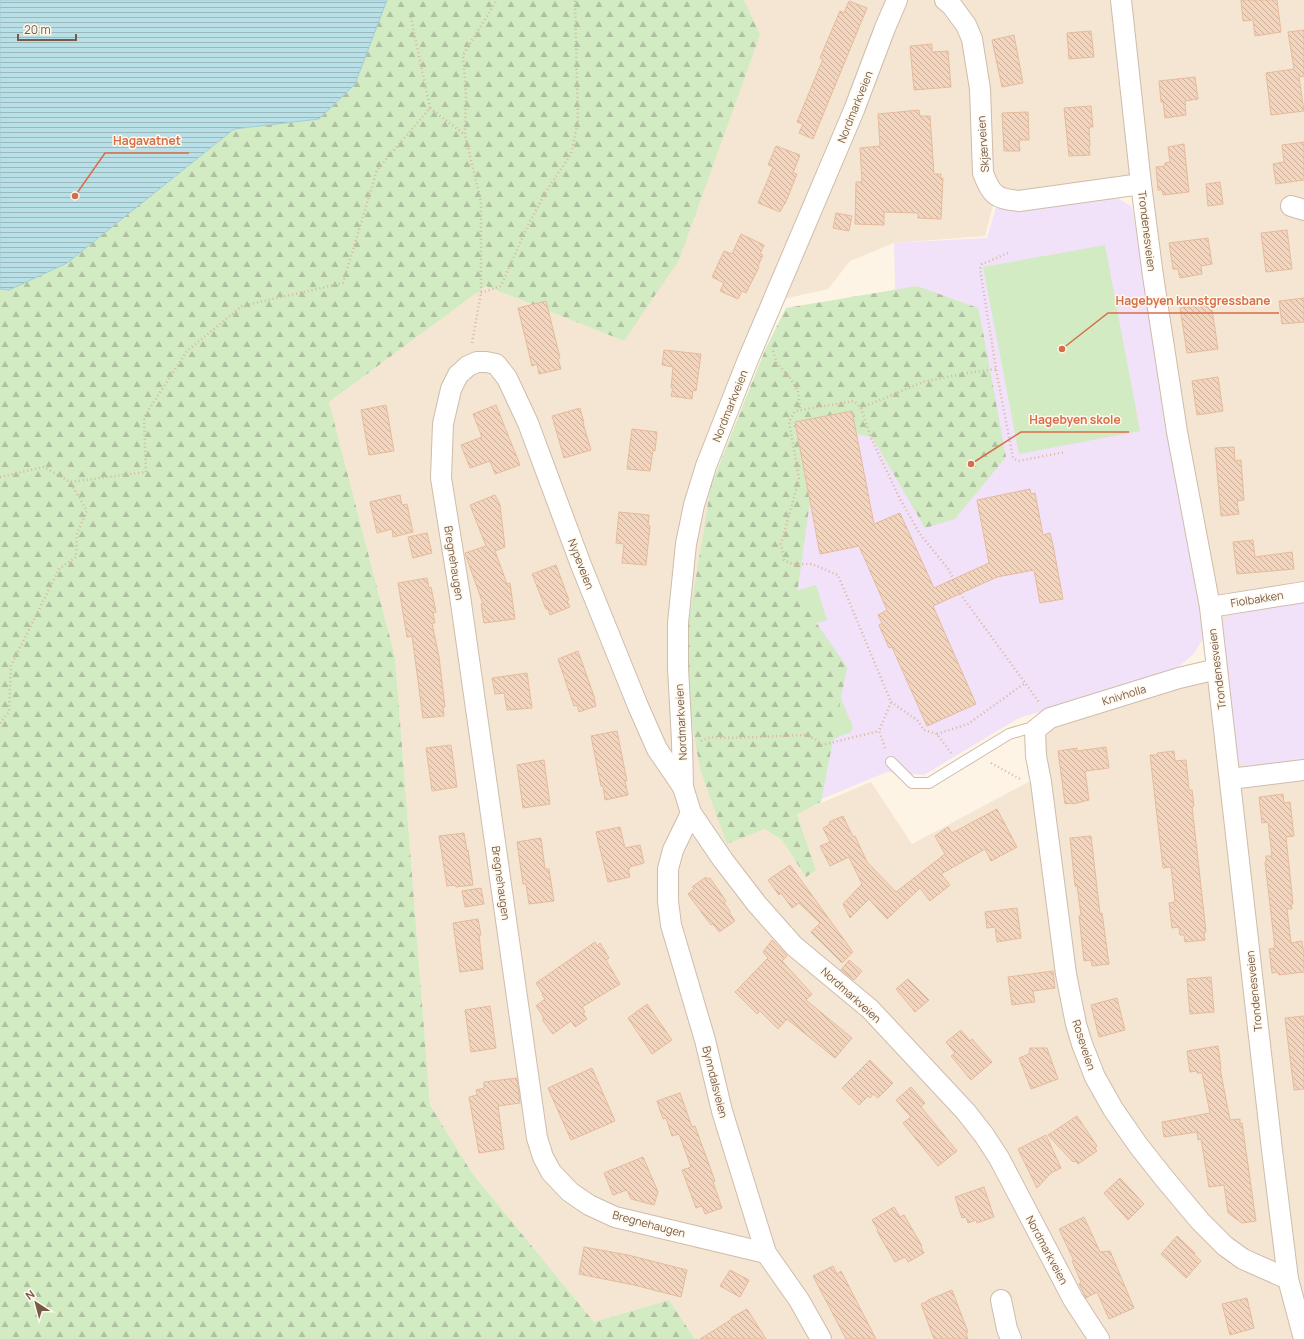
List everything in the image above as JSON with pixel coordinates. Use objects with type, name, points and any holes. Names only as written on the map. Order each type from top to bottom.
[{"type":"street","name":"Nordmarkveien","points":[[897,0],[854,110],[757,339],[706,466],[694,505],[686,544],[678,623],[678,668],[683,748],[683,787],[691,813],[723,860],[756,902],[794,946],[870,1009],[966,1112],[984,1135],[999,1158],[1073,1299],[1099,1339]]},
{"type":"street","name":"Skjærveien","points":[[945,0],[952,6],[966,25],[972,39],[980,89],[984,173],[987,185],[994,194],[1004,200],[1019,201],[1141,184]]},
{"type":"street","name":"Trondenesveien","points":[[1120,0],[1152,276],[1176,432],[1210,607],[1288,1279],[1299,1302],[1304,1339]]},
{"type":"street","name":"Nypeveien","points":[[468,366],[478,362],[496,364],[507,378],[528,423],[581,565],[638,706],[657,749],[683,787]]},
{"type":"street","name":"Bregnehaugen","points":[[468,366],[458,375],[451,389],[443,424],[441,478],[460,596],[537,1138],[543,1157],[551,1172],[570,1192],[589,1205],[615,1217],[766,1253]]},
{"type":"street","name":"Fiolbakken","points":[[1210,607],[1304,592]]},
{"type":"street","name":"Knivholla","points":[[1042,724],[1179,678],[1217,669]]},
{"type":"street","name":"Roseveien","points":[[1042,724],[1036,756],[1041,782],[1066,974],[1076,1024],[1095,1077],[1113,1109],[1138,1144],[1200,1221],[1225,1246],[1243,1259],[1288,1279]]},
{"type":"street","points":[[1230,779],[1304,770]]},
{"type":"street","name":"Bynndalsveien","points":[[691,813],[673,850],[668,869],[668,901],[671,925],[697,1011],[722,1111],[766,1253],[799,1300],[821,1339]]},
{"type":"street","points":[[1001,1300],[1007,1329],[1011,1339]]},
{"type":"lane","points":[[891,762],[912,783],[929,784],[1009,734],[1042,724]]},
{"type":"path","points":[[468,366],[481,293],[481,202],[465,135],[466,94],[463,55],[497,0]]},
{"type":"path","points":[[481,293],[501,286],[528,225],[547,190],[571,154],[578,122],[576,0]]},
{"type":"path","points":[[410,13],[430,108],[465,135]]},
{"type":"path","points":[[70,482],[146,472],[144,417],[187,351],[242,306],[344,283],[376,170],[430,108]]},
{"type":"path","points":[[1008,253],[982,264],[980,269],[996,369],[1013,458],[1018,461],[1065,452]]},
{"type":"path","points":[[757,339],[771,348],[777,362],[791,378],[798,391],[800,410]]},
{"type":"path","points":[[861,408],[922,382],[996,369]]},
{"type":"path","points":[[1025,683],[968,724],[937,734],[924,730],[917,720],[891,702],[838,575],[812,564],[792,564],[784,560],[781,544],[799,479],[789,422],[795,411],[854,401],[861,408],[871,438],[900,499],[920,534],[949,570],[961,596],[1025,683],[1042,724]]},
{"type":"path","points":[[0,477],[44,467],[70,482],[87,511],[77,533],[76,557],[59,569],[11,666],[8,712],[0,723]]},
{"type":"path","points":[[891,702],[879,731],[891,762]]},
{"type":"path","points":[[683,748],[711,737],[732,738],[805,734],[815,739],[822,745],[879,731]]},
{"type":"path","points":[[937,734],[959,764]]},
{"type":"path","points":[[976,754],[1029,784],[1041,782]]},
{"type":"shaded area","points":[[744,0],[1304,0],[1304,1339],[695,1339],[669,1300],[594,1322],[472,1173],[430,1105],[395,657],[329,402],[486,286],[624,341],[760,36]],"holes":[[[1147,175],[1214,670],[1077,707],[1038,738],[1036,778],[912,844],[871,782],[797,813],[816,870],[806,876],[782,840],[763,829],[727,844],[711,485],[761,304],[828,289],[850,261],[894,243],[985,236],[994,201]]]},
{"type":"shaded area","points":[[1114,196],[1131,206],[1133,211],[1162,396],[1203,617],[1204,637],[1194,654],[1178,667],[1159,677],[1019,718],[924,775],[887,772],[807,805],[788,387],[896,323],[894,243],[987,238],[997,204]]},
{"type":"shaded area","points":[[1304,602],[1304,765],[1244,769],[1236,755],[1221,624],[1223,620],[1232,614]]},
{"type":"green space","points":[[387,0],[744,0],[760,35],[679,260],[624,341],[486,286],[329,402],[395,657],[430,1105],[472,1173],[594,1322],[669,1300],[695,1339],[0,1339],[0,289],[9,290],[67,263],[234,129],[319,119],[355,84]]},
{"type":"green space","points":[[1105,245],[1140,431],[1019,454],[983,267]]},
{"type":"green space","points":[[917,286],[978,308],[1006,457],[955,519],[925,528],[872,437],[832,429],[816,458],[797,595],[847,667],[821,802],[797,814],[816,870],[806,877],[782,840],[764,829],[727,844],[700,769],[682,663],[711,485],[765,350],[786,308]]},
{"type":"green space","points":[[816,585],[827,620],[800,628],[789,593]]},
{"type":"green space","points":[[832,678],[853,727],[851,732],[823,743]]},
{"type":"water","points":[[0,0],[387,0],[355,84],[319,119],[234,129],[67,263],[9,290],[0,289]]},
{"type":"building","points":[[1241,0],[1277,0],[1281,32],[1255,36],[1253,20],[1243,21]]},
{"type":"building","points":[[849,1],[867,8],[813,139],[799,133],[803,124],[797,122],[823,59],[820,58],[840,11],[844,13]]},
{"type":"building","points":[[1304,30],[1304,76],[1299,77],[1304,111],[1271,115],[1266,73],[1294,69],[1288,32]]},
{"type":"building","points":[[1091,31],[1094,57],[1069,59],[1067,33]]},
{"type":"building","points":[[1014,35],[1023,83],[1002,87],[992,40]]},
{"type":"building","points":[[932,44],[932,52],[948,51],[951,87],[914,90],[910,46]]},
{"type":"building","points":[[1195,77],[1198,99],[1185,101],[1186,115],[1165,118],[1163,102],[1161,102],[1159,81]]},
{"type":"building","points":[[1091,106],[1093,127],[1089,127],[1090,155],[1069,156],[1064,108]]},
{"type":"building","points":[[919,110],[920,116],[930,116],[934,174],[941,174],[940,178],[943,178],[941,219],[918,218],[918,213],[884,212],[884,225],[855,224],[856,182],[862,182],[860,148],[880,146],[878,114]]},
{"type":"building","points":[[1028,112],[1029,140],[1019,140],[1020,151],[1004,151],[1002,113]]},
{"type":"building","points":[[1304,142],[1304,180],[1276,184],[1273,164],[1284,162],[1282,145]]},
{"type":"building","points":[[1184,144],[1189,192],[1163,195],[1162,190],[1158,190],[1156,167],[1165,166],[1165,163],[1170,162],[1168,147]]},
{"type":"building","points":[[776,146],[800,155],[793,173],[797,174],[785,204],[780,212],[758,203],[773,167],[768,165]]},
{"type":"building","points":[[1220,182],[1223,204],[1208,206],[1206,184]]},
{"type":"building","points":[[836,213],[852,216],[849,231],[833,228]]},
{"type":"building","points":[[1287,230],[1292,269],[1266,272],[1261,233]]},
{"type":"building","points":[[741,234],[764,245],[760,254],[763,255],[758,266],[759,267],[746,293],[742,291],[738,299],[720,291],[724,283],[712,277],[724,251],[732,254]]},
{"type":"building","points":[[1208,238],[1212,264],[1201,266],[1202,274],[1180,278],[1178,269],[1173,269],[1169,243]]},
{"type":"building","points":[[1304,298],[1304,322],[1282,324],[1279,301]]},
{"type":"building","points":[[546,301],[560,358],[558,359],[561,369],[539,374],[537,364],[532,366],[518,308]]},
{"type":"building","points":[[1211,303],[1218,349],[1187,353],[1180,308]]},
{"type":"building","points":[[664,350],[701,354],[696,391],[693,390],[692,399],[671,396],[673,388],[671,388],[673,367],[662,365]]},
{"type":"building","points":[[1218,377],[1223,411],[1197,415],[1192,381]]},
{"type":"building","points":[[386,405],[394,451],[369,455],[361,410]]},
{"type":"building","points":[[496,405],[520,465],[495,474],[490,461],[470,468],[461,445],[482,437],[473,414]]},
{"type":"building","points":[[580,408],[591,450],[564,458],[552,416]]},
{"type":"building","points":[[852,411],[874,524],[900,513],[934,588],[989,563],[977,500],[1030,489],[1031,494],[1035,493],[1043,535],[1050,533],[1053,545],[1063,599],[1040,603],[1034,570],[997,577],[933,606],[976,704],[927,726],[892,647],[889,648],[879,625],[882,623],[878,615],[887,610],[859,546],[820,554],[795,422]]},
{"type":"building","points":[[632,429],[657,432],[655,451],[653,450],[650,471],[627,469]]},
{"type":"building","points":[[1234,447],[1235,461],[1241,460],[1244,500],[1237,501],[1239,514],[1221,516],[1215,448]]},
{"type":"building","points":[[400,495],[402,505],[407,504],[413,532],[393,537],[392,529],[377,533],[370,502]]},
{"type":"building","points":[[495,495],[500,505],[505,547],[495,551],[507,584],[510,583],[515,619],[484,623],[481,604],[483,604],[465,553],[486,546],[470,505]]},
{"type":"building","points":[[619,512],[649,515],[648,526],[650,526],[646,565],[622,563],[624,544],[616,543]]},
{"type":"building","points":[[427,533],[432,553],[413,558],[408,537]]},
{"type":"building","points":[[1253,540],[1255,557],[1292,552],[1294,569],[1237,574],[1233,542]]},
{"type":"building","points":[[556,565],[569,600],[567,601],[570,607],[550,615],[548,609],[546,609],[532,574]]},
{"type":"building","points":[[427,578],[429,588],[431,587],[436,612],[433,613],[435,623],[432,623],[439,657],[445,707],[443,707],[444,716],[423,718],[412,636],[407,637],[398,583]]},
{"type":"building","points":[[578,651],[595,699],[596,706],[579,712],[577,705],[574,706],[558,659]]},
{"type":"building","points":[[527,673],[532,708],[507,710],[504,693],[495,694],[492,678]]},
{"type":"building","points":[[617,731],[627,781],[625,781],[628,795],[605,800],[591,736]]},
{"type":"building","points":[[451,745],[457,787],[432,791],[426,748]]},
{"type":"building","points":[[1106,747],[1109,768],[1085,771],[1089,800],[1073,804],[1065,804],[1058,751],[1077,748],[1077,751]]},
{"type":"building","points":[[1174,751],[1175,761],[1186,760],[1189,790],[1192,790],[1194,806],[1192,806],[1206,932],[1204,932],[1205,940],[1185,942],[1184,935],[1180,935],[1179,927],[1172,928],[1169,903],[1175,902],[1171,867],[1163,868],[1150,755]]},
{"type":"building","points":[[544,760],[550,804],[523,808],[517,765]]},
{"type":"building","points":[[1283,794],[1284,803],[1290,802],[1294,836],[1286,837],[1293,904],[1291,904],[1292,909],[1287,909],[1291,943],[1302,941],[1304,972],[1279,975],[1278,972],[1272,973],[1269,949],[1275,948],[1265,862],[1266,856],[1272,856],[1268,822],[1262,823],[1259,797]]},
{"type":"building","points":[[997,809],[1017,847],[991,861],[985,849],[941,874],[950,885],[930,901],[920,888],[887,919],[869,899],[850,918],[843,904],[862,884],[849,857],[830,866],[820,846],[830,842],[823,828],[830,824],[829,822],[843,816],[853,837],[855,836],[867,862],[896,892],[945,854],[935,836],[948,827],[952,833]]},
{"type":"building","points":[[620,827],[625,848],[640,845],[644,863],[629,867],[630,877],[608,882],[596,832]]},
{"type":"building","points":[[464,833],[473,885],[456,887],[455,885],[447,886],[439,836]]},
{"type":"building","points":[[1091,836],[1100,914],[1102,913],[1109,964],[1092,966],[1091,960],[1084,961],[1079,916],[1081,915],[1077,886],[1075,886],[1070,838]]},
{"type":"building","points":[[541,838],[545,869],[549,869],[554,901],[529,904],[526,884],[523,884],[517,842]]},
{"type":"building","points":[[790,865],[853,952],[842,963],[811,932],[820,923],[799,903],[792,908],[781,893],[779,895],[768,880]]},
{"type":"building","points":[[706,877],[708,879],[710,878],[726,901],[724,903],[735,921],[719,932],[713,924],[711,925],[688,894],[694,889],[692,887]]},
{"type":"building","points":[[481,888],[484,904],[465,907],[462,891]]},
{"type":"building","points":[[1017,908],[1021,938],[997,942],[995,927],[987,928],[985,912]]},
{"type":"building","points":[[478,919],[481,935],[479,935],[483,969],[460,972],[453,923]]},
{"type":"building","points":[[772,940],[787,956],[782,961],[812,994],[806,1000],[852,1038],[835,1058],[787,1019],[778,1029],[760,1011],[757,1014],[735,992],[768,958],[763,952]]},
{"type":"building","points":[[595,942],[597,946],[600,943],[609,958],[606,960],[620,984],[582,1007],[585,1012],[583,1013],[587,1019],[575,1027],[571,1021],[553,1034],[543,1021],[543,1016],[536,1006],[545,999],[536,983]]},
{"type":"building","points":[[849,960],[862,971],[854,980],[841,970]]},
{"type":"building","points":[[1053,971],[1055,988],[1033,991],[1035,1002],[1012,1005],[1008,977]]},
{"type":"building","points":[[1211,977],[1214,1012],[1190,1014],[1187,979]]},
{"type":"building","points":[[908,979],[929,1000],[915,1012],[896,989]]},
{"type":"building","points":[[1117,998],[1125,1030],[1099,1037],[1091,1005]]},
{"type":"building","points":[[647,1004],[672,1040],[652,1054],[628,1018]]},
{"type":"building","points":[[490,1006],[496,1048],[471,1052],[465,1010]]},
{"type":"building","points":[[1304,1016],[1304,1089],[1294,1090],[1285,1018]]},
{"type":"building","points":[[961,1030],[970,1041],[972,1039],[992,1062],[971,1080],[951,1056],[955,1053],[946,1042]]},
{"type":"building","points":[[1218,1046],[1220,1068],[1230,1120],[1240,1119],[1240,1124],[1242,1123],[1256,1221],[1242,1223],[1228,1213],[1224,1185],[1209,1187],[1201,1139],[1198,1140],[1197,1132],[1164,1137],[1162,1122],[1210,1113],[1202,1073],[1197,1073],[1197,1071],[1190,1072],[1187,1051]]},
{"type":"building","points":[[1030,1048],[1047,1048],[1058,1079],[1031,1089],[1019,1058],[1029,1054]]},
{"type":"building","points":[[870,1060],[893,1083],[878,1098],[873,1094],[870,1098],[868,1096],[859,1105],[842,1088]]},
{"type":"building","points":[[592,1068],[615,1121],[571,1140],[548,1088]]},
{"type":"building","points":[[517,1078],[520,1103],[498,1106],[504,1149],[479,1153],[469,1097],[477,1095],[476,1090],[484,1088],[484,1082]]},
{"type":"building","points":[[911,1087],[925,1103],[921,1107],[957,1151],[938,1166],[903,1123],[911,1117],[896,1100]]},
{"type":"building","points":[[680,1093],[692,1127],[695,1126],[715,1181],[713,1182],[722,1208],[705,1214],[702,1206],[696,1208],[682,1170],[691,1167],[679,1134],[672,1136],[666,1118],[663,1119],[657,1101]]},
{"type":"building","points":[[1077,1116],[1097,1146],[1095,1148],[1097,1151],[1078,1164],[1076,1161],[1073,1162],[1048,1135]]},
{"type":"building","points":[[1046,1135],[1061,1168],[1051,1173],[1037,1188],[1018,1149]]},
{"type":"building","points":[[643,1157],[658,1192],[654,1205],[631,1199],[627,1190],[613,1195],[604,1173]]},
{"type":"building","points":[[1120,1178],[1144,1204],[1128,1220],[1104,1193]]},
{"type":"building","points":[[984,1187],[994,1217],[977,1223],[976,1220],[968,1223],[966,1217],[962,1218],[955,1197]]},
{"type":"building","points":[[894,1207],[900,1217],[904,1215],[922,1246],[921,1247],[924,1253],[908,1262],[905,1257],[895,1262],[872,1220]]},
{"type":"building","points":[[1084,1217],[1100,1252],[1110,1251],[1134,1308],[1109,1319],[1097,1292],[1086,1298],[1079,1284],[1081,1282],[1072,1261],[1074,1261],[1059,1229]]},
{"type":"building","points":[[1177,1236],[1195,1253],[1194,1254],[1201,1261],[1186,1278],[1161,1254]]},
{"type":"building","points":[[584,1247],[628,1255],[687,1270],[681,1297],[634,1285],[579,1274]]},
{"type":"building","points":[[833,1266],[837,1274],[841,1271],[876,1339],[846,1339],[813,1276]]},
{"type":"building","points":[[730,1270],[749,1280],[740,1297],[720,1286]]},
{"type":"building","points":[[952,1290],[968,1332],[966,1333],[968,1339],[934,1339],[921,1304]]},
{"type":"building","points":[[1247,1298],[1254,1328],[1230,1335],[1222,1304]]},
{"type":"building","points":[[747,1309],[766,1339],[700,1339],[732,1319],[731,1318]]},
{"type":"place","name":"Hagavatnet","points":[[75,196]]},
{"type":"place","name":"Hagebyen kunstgressbane","points":[[1062,349]]},
{"type":"place","name":"Hagebyen skole","points":[[971,464]]}]
